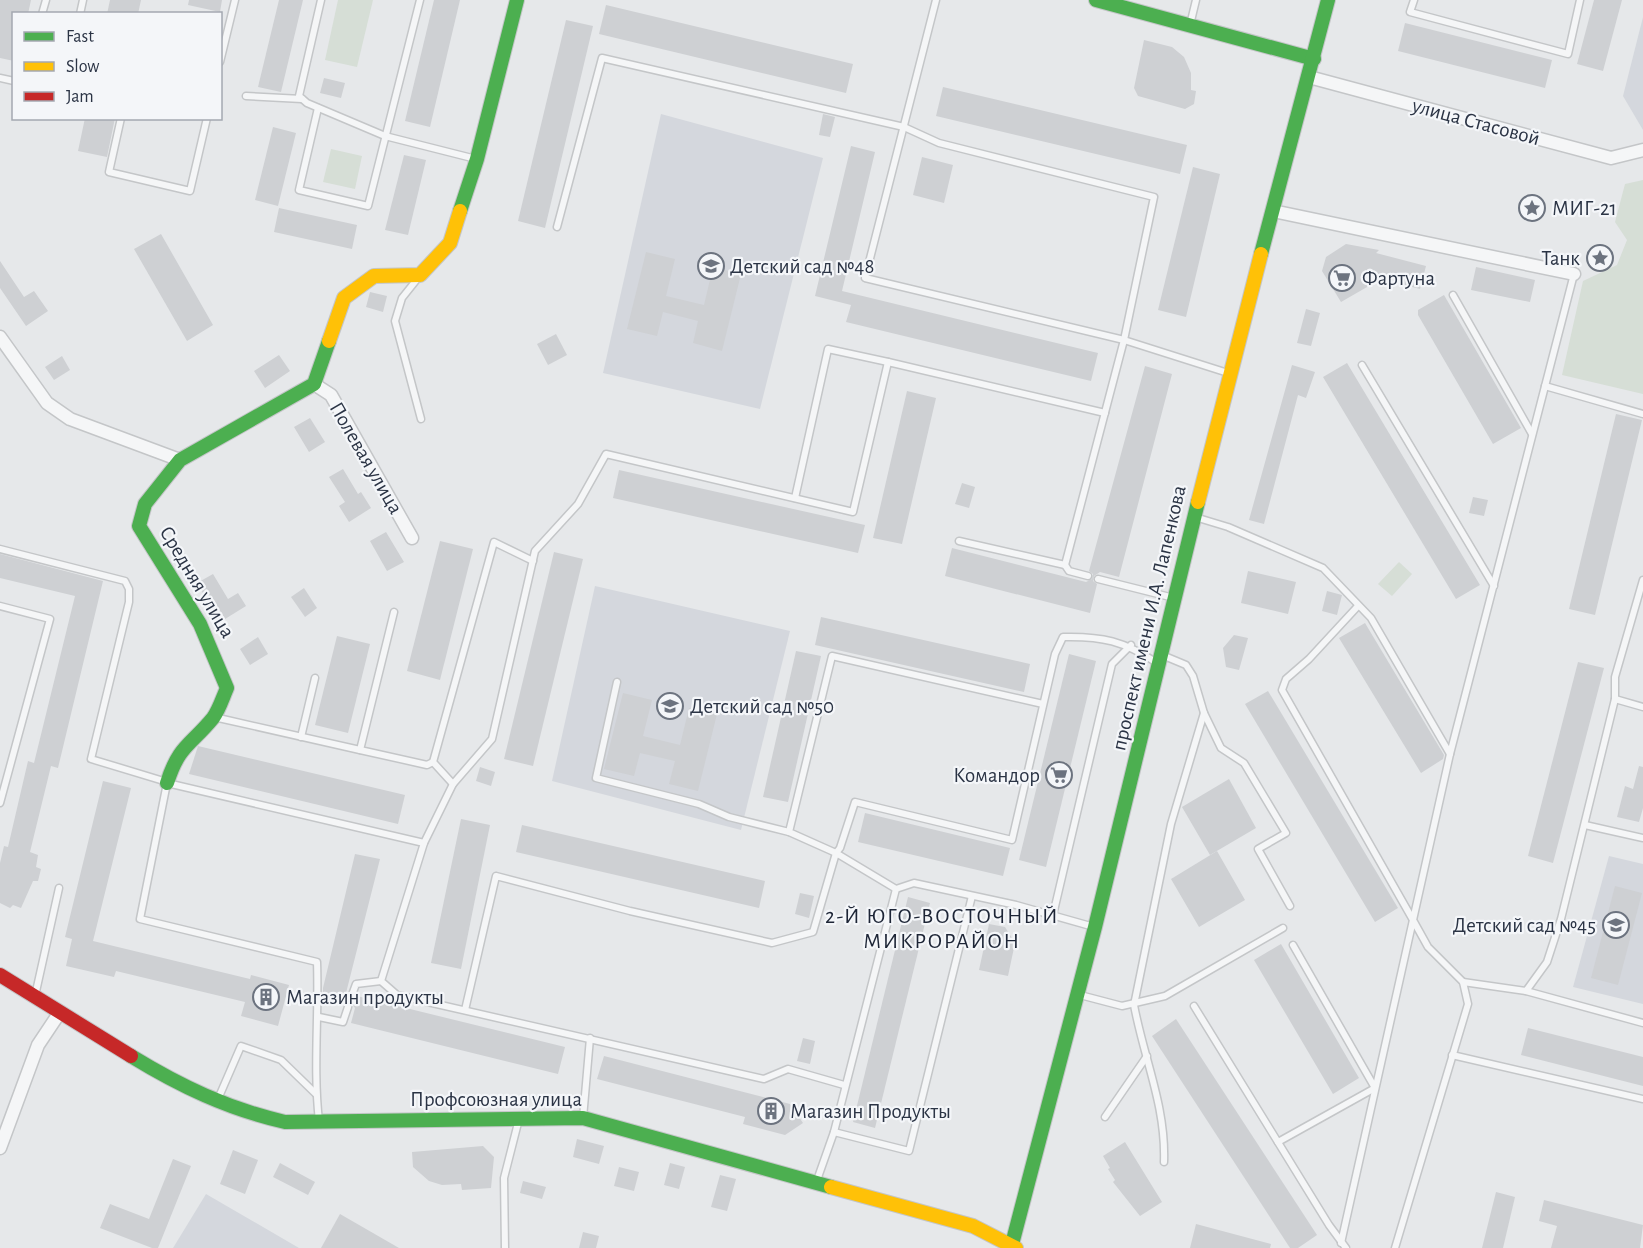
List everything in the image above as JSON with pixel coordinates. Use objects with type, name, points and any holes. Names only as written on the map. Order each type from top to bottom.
[{"type":"main road","points":[[180,460],[314,384],[344,298],[374,276],[420,275],[450,243],[477,159],[517,0]]},
{"type":"main road","points":[[1096,0],[1314,59]]},
{"type":"main road","name":"проспект имени И.А. Лапенкова","points":[[1013,1247],[1095,927],[1229,373],[1328,0]]},
{"type":"main road","name":"Средняя улица","points":[[167,783],[174,761],[184,747],[214,717],[227,688],[218,658],[197,615],[139,526],[145,504],[180,460]]},
{"type":"main road","name":"Профсоюзная улица","points":[[0,975],[177,1084],[242,1112],[285,1122],[583,1118],[973,1226],[1013,1247]]},
{"type":"street","name":"улица Стасовой","points":[[1309,77],[1611,158],[1643,150]]},
{"type":"street","points":[[1273,211],[1574,274]]},
{"type":"street","points":[[0,337],[46,403],[70,419],[180,460]]},
{"type":"street","name":"Полевая улица","points":[[314,384],[331,395],[412,538]]},
{"type":"street","points":[[0,1148],[38,1044],[60,1012]]},
{"type":"lane","points":[[224,35],[235,0]]},
{"type":"lane","points":[[321,0],[299,96],[318,108],[385,136],[477,159]]},
{"type":"lane","points":[[318,108],[299,190],[368,206],[420,0]]},
{"type":"lane","points":[[936,0],[865,278],[1124,340],[1229,373]]},
{"type":"lane","points":[[1190,25],[1197,0]]},
{"type":"lane","points":[[1414,0],[1410,12],[1568,54],[1580,0]]},
{"type":"lane","points":[[557,227],[602,58],[904,127],[939,143],[1154,197],[1124,340],[1065,565]]},
{"type":"lane","points":[[246,96],[303,99]]},
{"type":"lane","points":[[121,120],[109,172],[190,191],[207,120]]},
{"type":"lane","points":[[1343,1246],[1450,754],[1574,274]]},
{"type":"lane","points":[[420,275],[402,298],[395,321],[421,418]]},
{"type":"lane","points":[[1453,296],[1532,434]]},
{"type":"lane","points":[[795,498],[828,349],[1105,413]]},
{"type":"lane","points":[[381,981],[424,843],[453,784],[492,739],[536,551],[578,504],[606,454],[853,512],[888,362]]},
{"type":"lane","points":[[1362,365],[1494,586]]},
{"type":"lane","points":[[1545,386],[1643,414]]},
{"type":"lane","points":[[1194,517],[1228,527],[1323,568],[1371,618],[1450,754]]},
{"type":"lane","points":[[959,541],[1065,565],[1069,571],[1088,576]]},
{"type":"lane","points":[[214,717],[427,765],[433,762],[494,542],[533,561]]},
{"type":"lane","points":[[0,549],[125,581],[129,589],[129,602],[91,759],[167,783],[424,843]]},
{"type":"lane","points":[[1098,579],[1174,598]]},
{"type":"lane","points":[[1526,991],[1546,962],[1561,919],[1615,699],[1615,677],[1643,580]]},
{"type":"lane","points":[[0,606],[51,619],[0,803]]},
{"type":"lane","points":[[1358,606],[1310,659],[1286,679],[1282,690],[1428,947],[1463,982],[1468,1004],[1395,1248]]},
{"type":"lane","points":[[360,750],[394,612]]},
{"type":"lane","points":[[465,1010],[496,876],[630,912],[772,943],[813,932],[836,853],[840,848],[855,802],[1012,840],[1054,654],[1063,637],[1089,636],[1131,645],[1160,659],[1186,665],[1193,676],[1204,713],[1221,748],[1244,763],[1286,833],[1258,849],[1290,906]]},
{"type":"lane","points":[[1053,915],[1112,664],[1131,645]]},
{"type":"lane","points":[[789,832],[832,656],[1043,704]]},
{"type":"lane","points":[[301,737],[315,678]]},
{"type":"lane","points":[[617,682],[596,778],[699,804],[729,817],[789,832],[836,853],[896,889],[914,883],[1095,927]]},
{"type":"lane","points":[[1615,699],[1643,707]]},
{"type":"lane","points":[[1164,1162],[1160,1105],[1134,1005],[1171,825],[1204,713]]},
{"type":"lane","points":[[433,762],[453,784]]},
{"type":"lane","points":[[167,783],[140,919],[317,963],[319,1017],[316,1094],[319,1121]]},
{"type":"lane","points":[[1585,825],[1643,838]]},
{"type":"lane","points":[[35,997],[59,888]]},
{"type":"lane","points":[[816,1183],[834,1132],[844,1085],[896,889]]},
{"type":"lane","points":[[834,1132],[909,1151],[972,896]]},
{"type":"lane","points":[[1077,994],[1122,1006],[1165,996],[1283,928]]},
{"type":"lane","points":[[1293,945],[1376,1088]]},
{"type":"lane","points":[[352,995],[356,984],[381,981],[397,995],[764,1079],[788,1069],[844,1085]]},
{"type":"lane","points":[[1463,982],[1526,991],[1643,1023]]},
{"type":"lane","points":[[1194,1006],[1343,1246]]},
{"type":"lane","points":[[319,1017],[343,1023],[348,1007]]},
{"type":"lane","points":[[583,1118],[590,1038]]},
{"type":"lane","points":[[217,1101],[241,1046],[281,1060],[316,1094]]},
{"type":"lane","points":[[1452,1055],[1643,1099]]},
{"type":"lane","points":[[1105,1117],[1147,1056]]},
{"type":"lane","points":[[1278,1142],[1376,1088]]},
{"type":"lane","points":[[505,1248],[504,1178],[519,1119]]},
{"type":"shaded area","points":[[338,0],[373,0],[357,67],[325,60]]},
{"type":"shaded area","points":[[1643,17],[1643,130],[1623,96]]},
{"type":"shaded area","name":"Детский сад №48","points":[[661,114],[823,158],[760,409],[603,373]]},
{"type":"shaded area","points":[[331,149],[362,156],[355,189],[323,182]]},
{"type":"shaded area","points":[[1643,180],[1643,394],[1562,375],[1583,281],[1617,265],[1627,240],[1615,222],[1625,184]]},
{"type":"shaded area","points":[[1399,562],[1412,574],[1392,596],[1378,584]]},
{"type":"shaded area","name":"Детский сад №50","points":[[595,586],[790,631],[741,830],[552,781]]},
{"type":"shaded area","name":"Детский сад №45","points":[[1609,856],[1643,864],[1643,1004],[1573,987]]},
{"type":"shaded area","points":[[206,1194],[299,1248],[173,1248]]},
{"type":"building","points":[[0,0],[31,0],[28,12],[12,12],[12,61],[0,58]]},
{"type":"building","points":[[110,0],[141,0],[138,12],[107,12]]},
{"type":"building","points":[[189,0],[222,0],[220,12],[188,5]]},
{"type":"building","points":[[279,0],[303,0],[281,92],[258,87]]},
{"type":"building","points":[[434,0],[460,0],[430,127],[405,121]]},
{"type":"building","points":[[1594,0],[1622,0],[1603,71],[1577,64]]},
{"type":"building","points":[[606,5],[853,64],[846,93],[599,34]]},
{"type":"building","points":[[566,20],[593,26],[545,228],[518,221]]},
{"type":"building","points":[[1405,23],[1552,60],[1545,88],[1398,51]]},
{"type":"building","points":[[1144,40],[1172,47],[1184,57],[1191,73],[1191,90],[1196,91],[1194,104],[1185,109],[1138,96],[1134,88]]},
{"type":"building","points":[[324,78],[345,83],[341,98],[320,93]]},
{"type":"building","points":[[943,87],[1187,145],[1180,174],[936,116]]},
{"type":"building","points":[[823,114],[835,117],[830,137],[819,135]]},
{"type":"building","points":[[85,120],[115,120],[107,157],[78,151]]},
{"type":"building","points":[[273,127],[296,133],[278,206],[255,200]]},
{"type":"building","points":[[851,146],[875,152],[842,291],[1098,353],[1091,381],[846,322],[851,305],[815,296]]},
{"type":"building","points":[[404,155],[426,160],[408,235],[385,230]]},
{"type":"building","points":[[922,157],[953,165],[944,203],[913,195]]},
{"type":"building","points":[[1193,167],[1220,174],[1186,317],[1158,310]]},
{"type":"building","points":[[279,208],[357,225],[352,249],[274,232]]},
{"type":"building","points":[[161,234],[213,325],[187,341],[134,249]]},
{"type":"building","points":[[1346,244],[1379,250],[1376,253],[1426,266],[1420,289],[1381,279],[1341,302],[1322,271],[1326,257]]},
{"type":"building","points":[[646,252],[675,259],[666,296],[704,305],[713,267],[741,274],[722,351],[693,343],[698,321],[663,312],[657,336],[627,329]]},
{"type":"building","points":[[0,261],[24,297],[34,291],[48,311],[26,326],[0,288]]},
{"type":"building","points":[[1476,267],[1535,280],[1530,302],[1471,290]]},
{"type":"building","points":[[370,292],[387,296],[383,312],[366,307]]},
{"type":"building","points":[[1444,295],[1521,428],[1493,444],[1418,315],[1418,310]]},
{"type":"building","points":[[1306,309],[1320,313],[1311,346],[1297,343]]},
{"type":"building","points":[[556,334],[567,355],[548,365],[537,344]]},
{"type":"building","points":[[279,355],[290,371],[265,388],[254,371]]},
{"type":"building","points":[[62,356],[70,370],[54,380],[45,367]]},
{"type":"building","points":[[1347,363],[1480,585],[1456,599],[1323,377]]},
{"type":"building","points":[[1292,365],[1315,372],[1306,398],[1298,395],[1264,524],[1249,520]]},
{"type":"building","points":[[1145,366],[1172,374],[1119,577],[1100,572],[1094,576],[1093,581],[1097,584],[1090,613],[945,576],[952,548],[1086,582],[1092,579],[1093,574],[1089,571]]},
{"type":"building","points":[[907,391],[936,398],[902,544],[873,538]]},
{"type":"building","points":[[1616,414],[1642,420],[1595,615],[1569,609]]},
{"type":"building","points":[[310,418],[325,442],[309,452],[294,427]]},
{"type":"building","points":[[343,469],[358,494],[361,492],[371,508],[349,522],[339,506],[345,502],[329,477]]},
{"type":"building","points":[[619,470],[865,525],[858,553],[613,498]]},
{"type":"building","points":[[962,483],[975,487],[969,508],[955,504]]},
{"type":"building","points":[[1473,497],[1488,500],[1484,516],[1469,513]]},
{"type":"building","points":[[386,532],[404,562],[387,571],[370,541]]},
{"type":"building","points":[[440,541],[473,549],[440,680],[407,671]]},
{"type":"building","points":[[554,552],[583,559],[533,766],[504,759]]},
{"type":"building","points":[[0,554],[103,581],[58,768],[51,766],[30,852],[38,855],[36,867],[41,869],[38,881],[33,881],[21,908],[13,905],[10,908],[0,903],[0,863],[4,846],[8,847],[28,761],[34,763],[75,596],[0,578]]},
{"type":"building","points":[[1248,571],[1296,582],[1288,614],[1241,603]]},
{"type":"building","points":[[213,574],[228,599],[238,593],[246,606],[225,619],[208,593],[204,595],[197,583]]},
{"type":"building","points":[[304,588],[317,608],[305,617],[291,597]]},
{"type":"building","points":[[1327,591],[1342,595],[1337,615],[1322,611]]},
{"type":"building","points":[[821,617],[1030,664],[1024,692],[815,645]]},
{"type":"building","points":[[1365,623],[1444,755],[1443,759],[1421,773],[1339,638]]},
{"type":"building","points":[[1234,635],[1248,638],[1239,670],[1226,667],[1223,648]]},
{"type":"building","points":[[337,636],[370,644],[348,733],[315,725]]},
{"type":"building","points":[[258,637],[268,654],[250,665],[240,649]]},
{"type":"building","points":[[796,651],[821,656],[788,802],[763,797]]},
{"type":"building","points":[[1069,654],[1096,661],[1046,867],[1019,860]]},
{"type":"building","points":[[1578,662],[1604,668],[1553,863],[1528,856]]},
{"type":"building","points":[[1268,691],[1398,908],[1375,922],[1245,704]]},
{"type":"building","points":[[623,693],[652,700],[643,736],[680,745],[689,708],[717,714],[698,791],[669,784],[675,761],[640,753],[634,776],[604,769]]},
{"type":"building","points":[[198,746],[405,795],[398,824],[189,774]]},
{"type":"building","points":[[1639,766],[1643,767],[1643,808],[1639,822],[1617,817],[1625,786],[1633,789]]},
{"type":"building","points":[[480,767],[495,772],[491,786],[476,781]]},
{"type":"building","points":[[1229,779],[1256,828],[1210,855],[1182,807]]},
{"type":"building","points":[[103,781],[131,788],[93,941],[250,979],[251,975],[289,985],[278,1026],[241,1016],[245,1002],[116,971],[114,977],[66,966],[72,939],[65,937]]},
{"type":"building","points":[[865,813],[1010,848],[1003,876],[858,842]]},
{"type":"building","points":[[461,819],[490,825],[461,969],[431,963]]},
{"type":"building","points":[[522,825],[765,881],[759,908],[516,852]]},
{"type":"building","points":[[1217,851],[1245,900],[1199,927],[1171,879]]},
{"type":"building","points":[[355,854],[380,859],[346,993],[348,999],[353,1000],[357,996],[565,1047],[558,1074],[351,1023],[355,1008],[351,1003],[346,1002],[343,1005],[323,1001],[323,988]]},
{"type":"building","points":[[1615,886],[1642,893],[1618,985],[1591,978]]},
{"type":"building","points":[[800,893],[814,896],[809,918],[795,914]]},
{"type":"building","points":[[908,897],[930,903],[875,1128],[853,1122]]},
{"type":"building","points":[[989,924],[1005,927],[1015,943],[1008,976],[979,970]]},
{"type":"building","points":[[1281,944],[1359,1078],[1333,1094],[1254,960]]},
{"type":"building","points":[[1176,1019],[1317,1235],[1298,1248],[1290,1248],[1152,1036]]},
{"type":"building","points":[[1528,1028],[1643,1057],[1643,1086],[1521,1055]]},
{"type":"building","points":[[803,1038],[815,1041],[810,1064],[797,1061]]},
{"type":"building","points":[[604,1056],[790,1104],[803,1123],[785,1135],[743,1124],[745,1117],[597,1079]]},
{"type":"building","points":[[577,1139],[604,1146],[599,1164],[573,1157]]},
{"type":"building","points":[[1125,1142],[1162,1202],[1140,1216],[1113,1182],[1115,1180],[1103,1156]]},
{"type":"building","points":[[483,1146],[494,1157],[491,1188],[462,1190],[461,1184],[442,1185],[429,1181],[413,1167],[412,1152]]},
{"type":"building","points":[[233,1150],[258,1160],[245,1194],[220,1184]]},
{"type":"building","points":[[173,1159],[191,1166],[158,1248],[152,1248],[100,1228],[110,1204],[149,1219]]},
{"type":"building","points":[[280,1163],[315,1182],[308,1195],[273,1177]]},
{"type":"building","points":[[670,1163],[685,1167],[679,1189],[664,1185]]},
{"type":"building","points":[[619,1167],[639,1172],[634,1191],[614,1186]]},
{"type":"building","points":[[720,1175],[736,1179],[727,1211],[711,1207]]},
{"type":"building","points":[[523,1181],[546,1187],[542,1199],[520,1193]]},
{"type":"building","points":[[1496,1192],[1515,1197],[1503,1248],[1482,1248]]},
{"type":"building","points":[[1544,1200],[1643,1225],[1640,1248],[1551,1248],[1557,1226],[1539,1221]]},
{"type":"building","points":[[340,1214],[399,1248],[321,1248]]},
{"type":"building","points":[[1196,1224],[1271,1244],[1270,1248],[1190,1248]]},
{"type":"building","points":[[583,1232],[599,1236],[596,1248],[579,1248]]},
{"type":"traffic: fast","points":[[460,211],[477,159],[517,0]]},
{"type":"traffic: fast","points":[[1096,0],[1314,59]]},
{"type":"traffic: fast","points":[[1261,254],[1328,0]]},
{"type":"traffic: fast","points":[[167,783],[171,770],[181,753],[213,718],[227,688],[200,624],[139,526],[145,504],[180,460],[314,384],[329,341]]},
{"type":"traffic: fast","points":[[1011,1248],[1095,927],[1198,502]]},
{"type":"traffic: fast","points":[[131,1056],[205,1095],[264,1117],[285,1122],[583,1118],[831,1187]]},
{"type":"traffic: slow","points":[[329,341],[344,298],[374,276],[420,275],[450,243],[460,211]]},
{"type":"traffic: slow","points":[[1198,502],[1261,254]]},
{"type":"traffic: slow","points":[[831,1187],[973,1226],[1016,1248]]},
{"type":"traffic: jam","points":[[0,975],[131,1056]]},
{"type":"place","name":"МИГ-21","points":[[1532,208]]},
{"type":"place","name":"Танк","points":[[1600,258]]},
{"type":"place","name":"Детский сад №48","points":[[711,266]]},
{"type":"place","name":"Фартуна","points":[[1342,278]]},
{"type":"place","name":"Детский сад №50","points":[[670,706]]},
{"type":"place","name":"Командор","points":[[1059,775]]},
{"type":"place","name":"Детский сад №45","points":[[1616,925]]},
{"type":"place","name":"Магазин продукты","points":[[266,997]]},
{"type":"place","name":"Магазин Продукты","points":[[771,1111]]},
{"type":"district","name":"2-Й ЮГО-ВОСТОЧНЫЙ МИКРОРАЙОН","points":[[942,928]]}]
